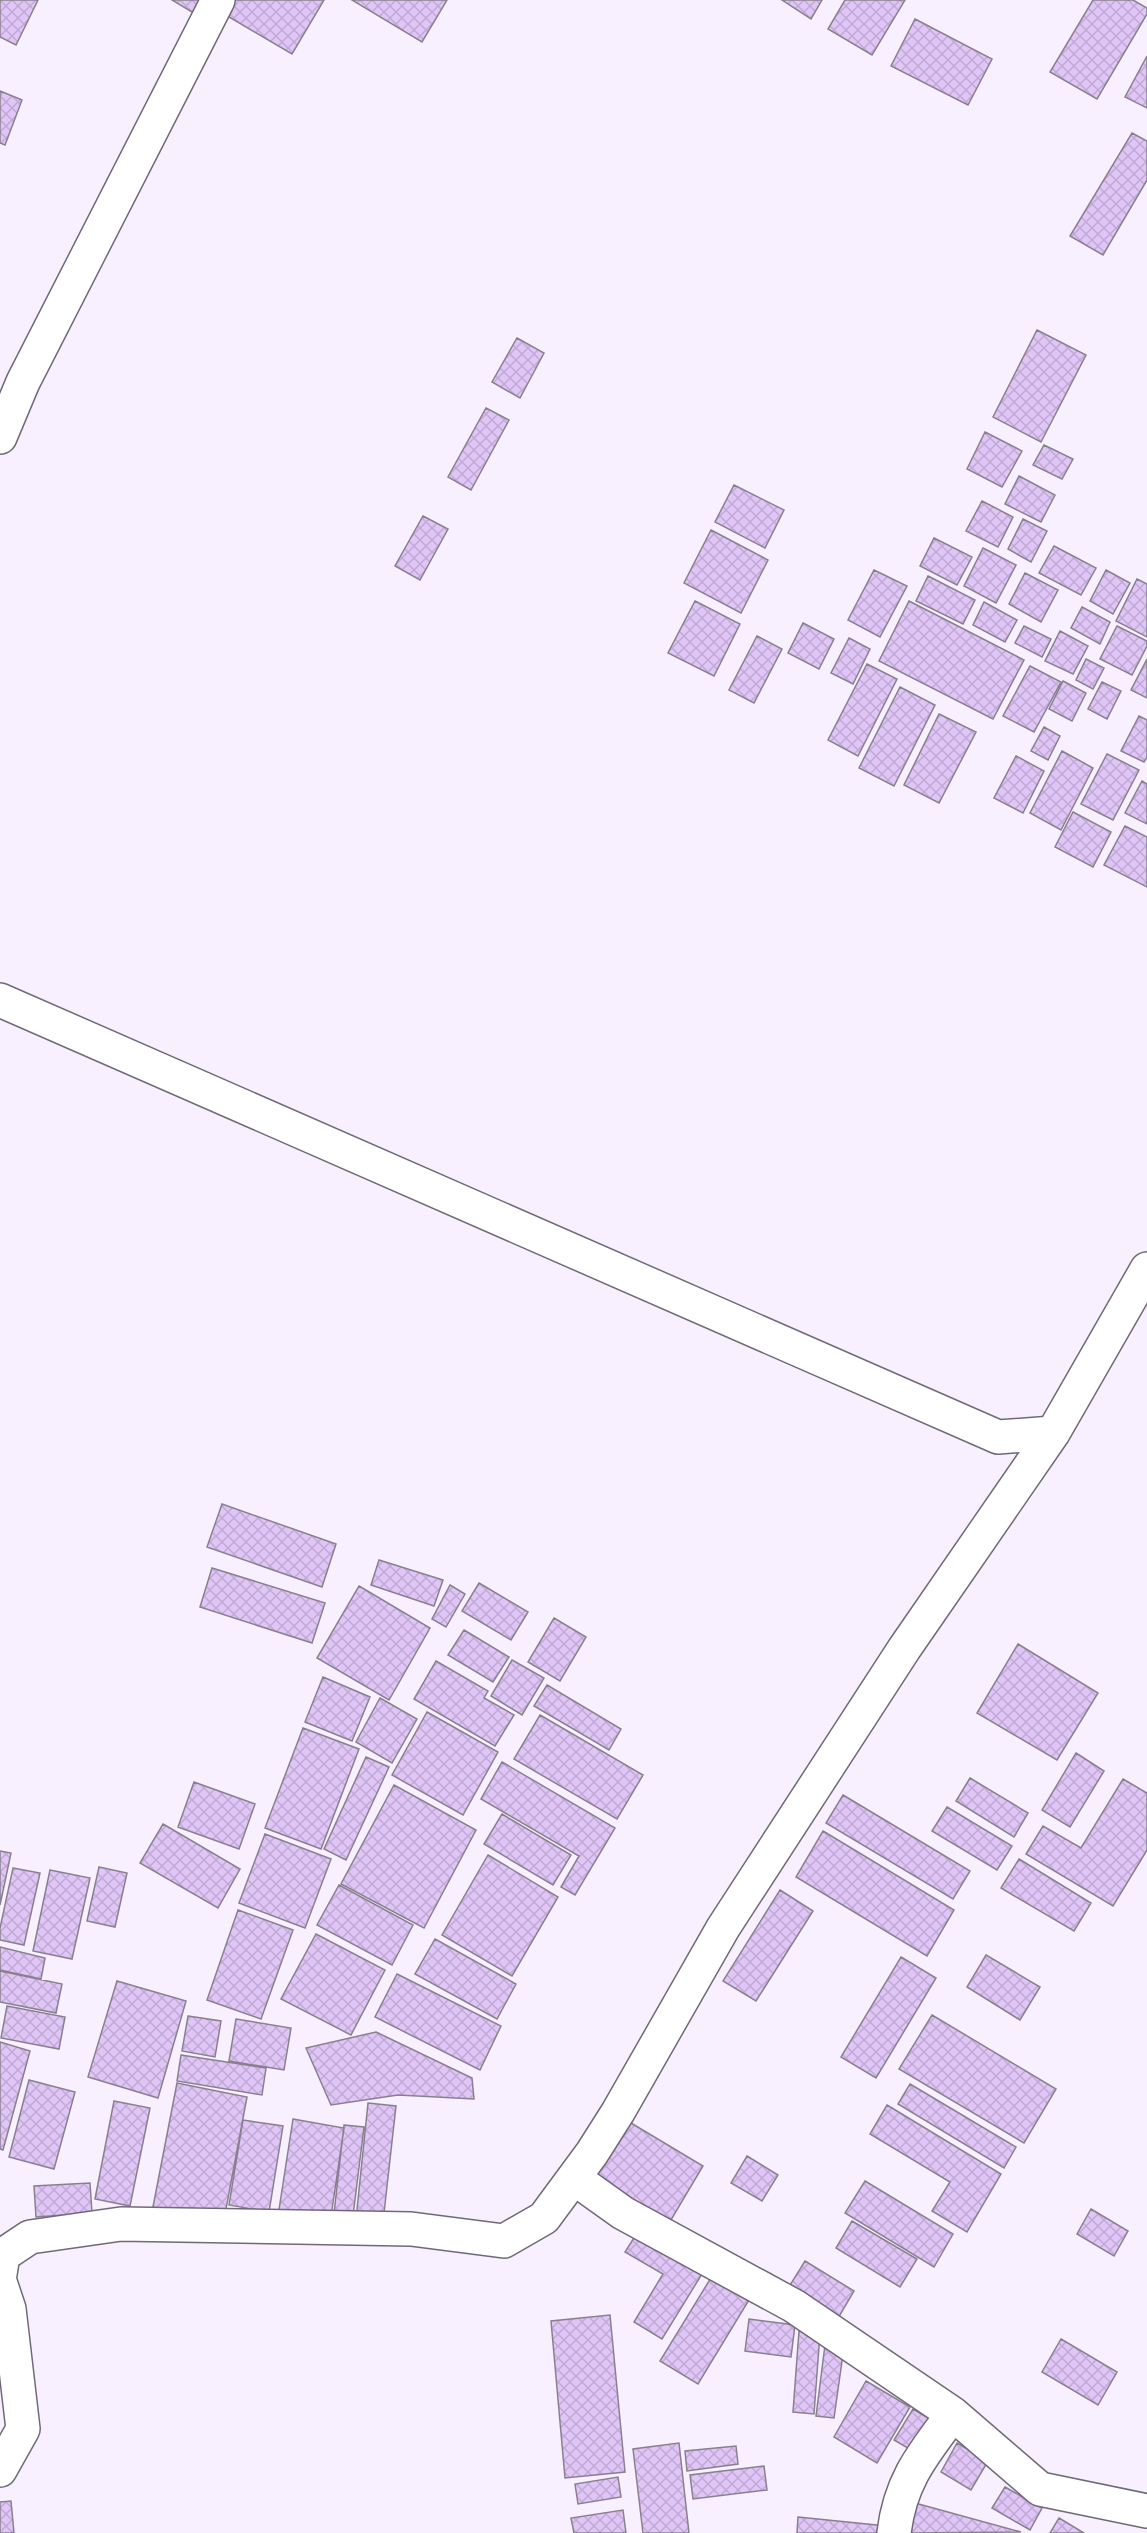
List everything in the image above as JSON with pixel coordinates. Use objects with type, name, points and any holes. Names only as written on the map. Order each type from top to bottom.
[{"type":"street","points":[[0,437],[23,382],[218,0]]},
{"type":"street","points":[[0,999],[998,1437],[1053,1433]]},
{"type":"street","points":[[0,2274],[3,2255],[30,2236],[121,2224],[411,2229],[504,2241],[544,2218],[618,2112],[723,1928],[904,1649],[1053,1433],[1147,1269]]},
{"type":"street","points":[[574,2178],[623,2213],[794,2306],[953,2414],[1040,2489],[1147,2511]]},
{"type":"street","points":[[0,2282],[9,2309],[23,2429],[0,2470]]},
{"type":"street","points":[[894,2533],[897,2508],[914,2466],[953,2414]]},
{"type":"building","points":[[0,0],[38,0],[16,45],[0,37]]},
{"type":"building","points":[[172,0],[206,0],[197,15]]},
{"type":"building","points":[[233,0],[324,0],[292,54],[224,14]]},
{"type":"building","points":[[352,0],[447,0],[422,42]]},
{"type":"building","points":[[782,0],[822,0],[811,19]]},
{"type":"building","points":[[845,0],[905,0],[872,55],[828,29]]},
{"type":"building","points":[[1093,0],[1133,0],[1147,8],[1147,14],[1097,99],[1050,72]]},
{"type":"building","points":[[915,19],[992,59],[968,105],[891,66]]},
{"type":"building","points":[[1147,56],[1147,108],[1125,97]]},
{"type":"building","points":[[0,91],[22,100],[5,145],[0,143]]},
{"type":"building","points":[[1132,133],[1147,141],[1147,180],[1103,255],[1070,236]]},
{"type":"building","points":[[1037,330],[1086,355],[1041,442],[993,417]]},
{"type":"building","points":[[517,338],[544,353],[520,398],[492,382]]},
{"type":"building","points":[[486,408],[509,420],[471,490],[448,477]]},
{"type":"building","points":[[985,432],[1022,451],[1002,487],[967,469]]},
{"type":"building","points":[[1044,445],[1073,459],[1062,479],[1033,465]]},
{"type":"building","points":[[1019,476],[1055,495],[1041,522],[1005,504]]},
{"type":"building","points":[[734,485],[784,510],[765,548],[715,522]]},
{"type":"building","points":[[982,501],[1013,517],[998,547],[966,531]]},
{"type":"building","points":[[423,516],[448,529],[420,580],[395,566]]},
{"type":"building","points":[[1023,519],[1047,531],[1031,562],[1008,549]]},
{"type":"building","points":[[711,530],[768,560],[741,613],[684,583]]},
{"type":"building","points":[[934,538],[972,557],[957,585],[920,566]]},
{"type":"building","points":[[1054,546],[1096,568],[1081,595],[1039,573]]},
{"type":"building","points":[[983,548],[1016,565],[996,603],[964,586]]},
{"type":"building","points":[[874,570],[907,586],[880,637],[848,620]]},
{"type":"building","points":[[1106,570],[1130,583],[1113,614],[1090,601]]},
{"type":"building","points":[[1025,573],[1058,590],[1041,622],[1009,604]]},
{"type":"building","points":[[928,576],[975,600],[963,624],[916,601]]},
{"type":"building","points":[[1137,579],[1147,584],[1147,637],[1116,621]]},
{"type":"building","points":[[695,601],[740,624],[714,676],[668,653]]},
{"type":"building","points":[[909,601],[1024,660],[993,719],[879,661]]},
{"type":"building","points":[[984,602],[1017,620],[1005,642],[973,625]]},
{"type":"building","points":[[1082,607],[1110,622],[1100,644],[1071,628]]},
{"type":"building","points":[[803,623],[834,639],[819,669],[788,653]]},
{"type":"building","points":[[1024,626],[1051,639],[1042,657],[1015,643]]},
{"type":"building","points":[[1117,626],[1147,641],[1147,646],[1132,675],[1100,659]]},
{"type":"building","points":[[1060,631],[1088,646],[1073,674],[1045,661]]},
{"type":"building","points":[[757,636],[782,649],[754,703],[729,690]]},
{"type":"building","points":[[849,638],[870,649],[853,684],[831,673]]},
{"type":"building","points":[[1086,659],[1104,668],[1093,689],[1076,680]]},
{"type":"building","points":[[1147,659],[1147,698],[1131,690]]},
{"type":"building","points":[[867,664],[897,679],[858,756],[828,740]]},
{"type":"building","points":[[1030,666],[1061,682],[1034,732],[1003,716]]},
{"type":"building","points":[[1063,681],[1086,693],[1072,721],[1049,709]]},
{"type":"building","points":[[1102,682],[1121,691],[1107,719],[1088,709]]},
{"type":"building","points":[[900,687],[935,705],[894,786],[859,768]]},
{"type":"building","points":[[939,714],[976,732],[939,803],[904,785]]},
{"type":"building","points":[[1139,716],[1147,720],[1147,757],[1144,762],[1121,751]]},
{"type":"building","points":[[1044,727],[1060,736],[1048,760],[1031,751]]},
{"type":"building","points":[[1062,751],[1093,768],[1061,830],[1030,813]]},
{"type":"building","points":[[1107,754],[1139,770],[1113,820],[1081,804]]},
{"type":"building","points":[[1016,756],[1044,771],[1023,813],[994,798]]},
{"type":"building","points":[[1142,781],[1147,784],[1147,824],[1125,813]]},
{"type":"building","points":[[1073,812],[1111,832],[1093,867],[1055,847]]},
{"type":"building","points":[[1125,826],[1147,837],[1147,887],[1104,865]]},
{"type":"building","points":[[222,1504],[336,1544],[322,1587],[207,1547]]},
{"type":"building","points":[[379,1560],[443,1580],[434,1606],[371,1585]]},
{"type":"building","points":[[212,1568],[325,1603],[312,1643],[200,1607]]},
{"type":"building","points":[[479,1583],[528,1612],[511,1640],[462,1611]]},
{"type":"building","points":[[450,1585],[465,1594],[446,1627],[432,1619]]},
{"type":"building","points":[[359,1586],[430,1628],[389,1700],[317,1658]]},
{"type":"building","points":[[554,1618],[586,1637],[560,1681],[528,1662]]},
{"type":"building","points":[[464,1630],[509,1657],[493,1682],[448,1655]]},
{"type":"building","points":[[1018,1644],[1098,1693],[1057,1760],[977,1713]]},
{"type":"building","points":[[512,1660],[544,1678],[522,1715],[491,1696]]},
{"type":"building","points":[[436,1661],[488,1691],[484,1698],[514,1715],[495,1746],[414,1699]]},
{"type":"building","points":[[323,1677],[370,1697],[352,1741],[305,1722]]},
{"type":"building","points":[[547,1685],[621,1729],[609,1750],[534,1706]]},
{"type":"building","points":[[380,1698],[417,1719],[392,1763],[356,1742]]},
{"type":"building","points":[[427,1712],[498,1752],[463,1815],[392,1775]]},
{"type":"building","points":[[540,1715],[643,1775],[617,1819],[514,1759]]},
{"type":"building","points":[[303,1728],[359,1749],[321,1849],[265,1828]]},
{"type":"building","points":[[1076,1753],[1104,1771],[1070,1827],[1042,1810]]},
{"type":"building","points":[[366,1757],[389,1767],[346,1860],[324,1849]]},
{"type":"building","points":[[502,1762],[615,1828],[575,1895],[561,1887],[579,1856],[481,1799]]},
{"type":"building","points":[[970,1778],[1028,1813],[1014,1837],[956,1801]]},
{"type":"building","points":[[1123,1779],[1147,1793],[1147,1850],[1113,1906],[1026,1854],[1043,1826],[1081,1848]]},
{"type":"building","points":[[194,1782],[255,1804],[239,1849],[178,1827]]},
{"type":"building","points":[[394,1785],[476,1830],[424,1928],[341,1884]]},
{"type":"building","points":[[843,1795],[970,1871],[953,1899],[826,1823]]},
{"type":"building","points":[[947,1807],[1012,1846],[997,1870],[932,1831]]},
{"type":"building","points":[[502,1814],[571,1855],[553,1885],[484,1844]]},
{"type":"building","points":[[163,1824],[240,1869],[218,1908],[140,1863]]},
{"type":"building","points":[[823,1831],[954,1910],[927,1956],[796,1877]]},
{"type":"building","points":[[265,1834],[331,1859],[305,1928],[239,1903]]},
{"type":"building","points":[[0,1851],[11,1853],[0,1905]]},
{"type":"building","points":[[488,1855],[558,1897],[512,1976],[442,1935]]},
{"type":"building","points":[[1019,1859],[1091,1903],[1074,1931],[1001,1888]]},
{"type":"building","points":[[99,1867],[127,1873],[115,1927],[87,1921]]},
{"type":"building","points":[[13,1868],[40,1873],[24,1945],[0,1940],[0,1928]]},
{"type":"building","points":[[50,1870],[90,1878],[72,1959],[33,1951]]},
{"type":"building","points":[[339,1885],[413,1925],[392,1965],[317,1925]]},
{"type":"building","points":[[780,1890],[813,1911],[756,2001],[723,1981]]},
{"type":"building","points":[[238,1910],[293,1930],[261,2019],[207,2000]]},
{"type":"building","points":[[316,1934],[385,1970],[351,2035],[281,1999]]},
{"type":"building","points":[[435,1939],[516,1984],[497,2019],[415,1974]]},
{"type":"building","points":[[0,1947],[45,1958],[41,1979],[0,1970]]},
{"type":"building","points":[[986,1955],[1040,1987],[1020,2020],[967,1987]]},
{"type":"building","points":[[901,1957],[936,1978],[876,2078],[841,2057]]},
{"type":"building","points":[[0,1971],[62,1984],[56,2013],[0,2002]]},
{"type":"building","points":[[397,1974],[501,2026],[480,2070],[375,2017]]},
{"type":"building","points":[[117,1981],[186,2001],[158,2098],[88,2077]]},
{"type":"building","points":[[7,2006],[65,2017],[59,2049],[1,2038]]},
{"type":"building","points":[[932,2015],[1056,2089],[1024,2143],[899,2069]]},
{"type":"building","points":[[188,2016],[221,2021],[215,2057],[182,2051]]},
{"type":"building","points":[[236,2019],[291,2028],[284,2070],[229,2061]]},
{"type":"building","points":[[376,2032],[472,2078],[474,2099],[398,2095],[331,2105],[306,2048]]},
{"type":"building","points":[[0,2042],[30,2051],[3,2150],[0,2149]]},
{"type":"building","points":[[181,2055],[266,2068],[262,2095],[177,2081]]},
{"type":"building","points":[[29,2080],[75,2092],[54,2169],[9,2157]]},
{"type":"building","points":[[177,2083],[247,2097],[223,2225],[152,2212]]},
{"type":"building","points":[[910,2084],[1016,2147],[1004,2168],[898,2104]]},
{"type":"building","points":[[114,2101],[150,2108],[130,2206],[95,2199]]},
{"type":"building","points":[[368,2103],[396,2106],[383,2222],[356,2219]]},
{"type":"building","points":[[887,2105],[1001,2174],[967,2232],[932,2211],[950,2182],[870,2134]]},
{"type":"building","points":[[293,2119],[344,2128],[330,2223],[278,2216]]},
{"type":"building","points":[[243,2120],[283,2126],[269,2212],[229,2205]]},
{"type":"building","points":[[626,2120],[703,2166],[665,2230],[588,2184]]},
{"type":"building","points":[[344,2125],[364,2127],[352,2224],[333,2222]]},
{"type":"building","points":[[747,2156],[778,2175],[762,2201],[731,2183]]},
{"type":"building","points":[[865,2181],[953,2234],[934,2267],[845,2213]]},
{"type":"building","points":[[90,2183],[92,2213],[36,2217],[34,2186]]},
{"type":"building","points":[[1091,2209],[1128,2231],[1114,2256],[1077,2234]]},
{"type":"building","points":[[852,2221],[917,2259],[900,2287],[836,2248]]},
{"type":"building","points":[[639,2230],[705,2269],[662,2339],[634,2322],[663,2274],[625,2252]]},
{"type":"building","points":[[805,2261],[854,2291],[837,2320],[787,2290]]},
{"type":"building","points":[[717,2268],[755,2290],[698,2384],[660,2361]]},
{"type":"building","points":[[610,2315],[625,2472],[565,2478],[551,2321]]},
{"type":"building","points":[[749,2319],[795,2325],[791,2357],[745,2351]]},
{"type":"building","points":[[799,2331],[820,2333],[814,2414],[793,2412]]},
{"type":"building","points":[[1061,2339],[1117,2372],[1098,2405],[1042,2372]]},
{"type":"building","points":[[825,2345],[844,2347],[834,2418],[816,2416]]},
{"type":"building","points":[[866,2381],[910,2407],[877,2463],[834,2437]]},
{"type":"building","points":[[913,2409],[937,2423],[918,2454],[894,2440]]},
{"type":"building","points":[[679,2443],[689,2533],[643,2533],[633,2449]]},
{"type":"building","points":[[957,2443],[988,2461],[971,2490],[941,2472]]},
{"type":"building","points":[[736,2446],[738,2464],[687,2471],[685,2451]]},
{"type":"building","points":[[764,2466],[767,2490],[693,2499],[690,2475]]},
{"type":"building","points":[[618,2477],[621,2497],[578,2504],[575,2484]]},
{"type":"building","points":[[1005,2487],[1042,2508],[1030,2530],[992,2508]]},
{"type":"building","points":[[11,2501],[14,2533],[0,2533],[0,2502]]},
{"type":"building","points":[[915,2503],[1021,2532],[907,2533]]},
{"type":"building","points":[[623,2510],[626,2533],[574,2533],[571,2518]]},
{"type":"building","points":[[798,2517],[886,2526],[885,2533],[797,2533]]},
{"type":"building","points":[[1059,2518],[1084,2533],[1050,2533]]}]
